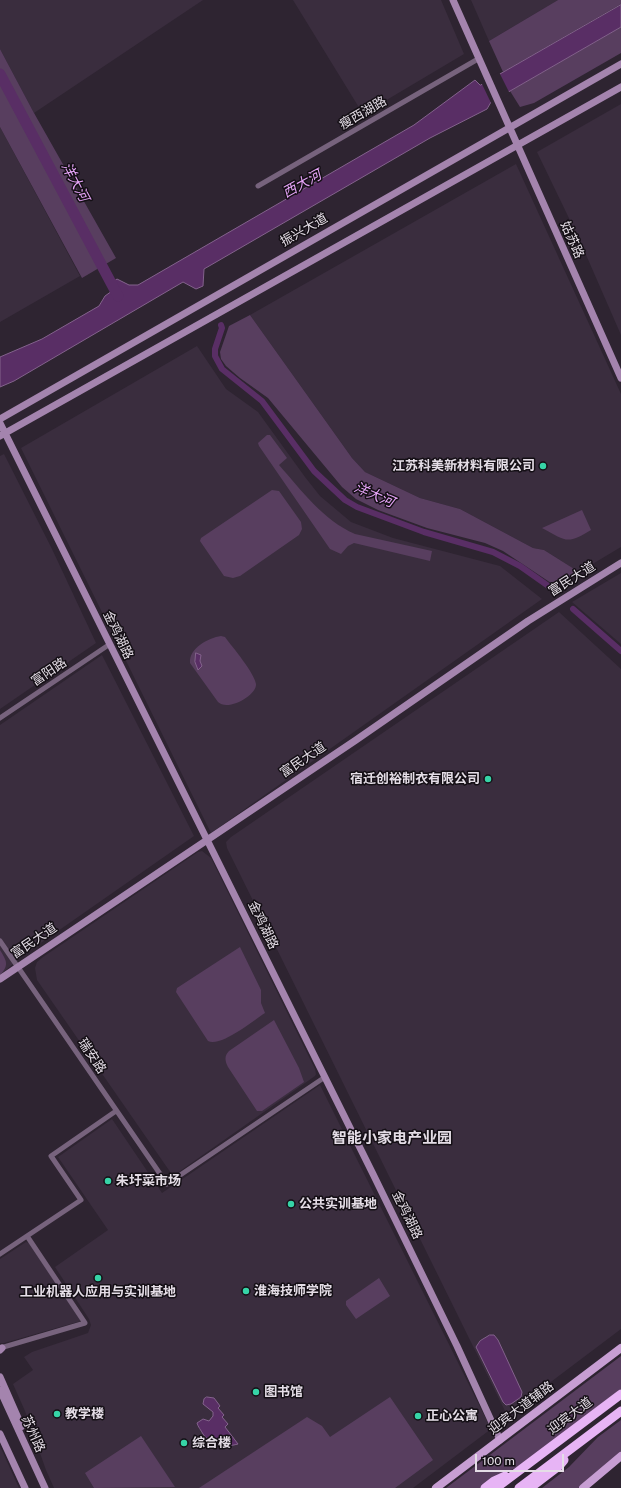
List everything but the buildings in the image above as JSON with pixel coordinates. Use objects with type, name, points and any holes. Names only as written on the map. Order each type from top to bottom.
[{"type":"highway","name":"迎宾大道","points":[[496,1488],[621,1394]]},
{"type":"highway","name":"迎宾大道","points":[[519,1488],[621,1411]]},
{"type":"highway","points":[[530,1488],[559,1466],[582,1441]]},
{"type":"highway","points":[[485,1488],[494,1481],[523,1468]]},
{"type":"main road","name":"迎宾大道辅路","points":[[436,1488],[621,1348]]},
{"type":"main road","points":[[583,1488],[621,1456]]},
{"type":"street","points":[[453,0],[478,59]]},
{"type":"street","name":"姑苏路","points":[[478,59],[621,378]]},
{"type":"street","name":"瘦西湖路","points":[[258,186],[478,59]]},
{"type":"street","name":"振兴大道","points":[[0,419],[621,64]]},
{"type":"street","points":[[3,435],[621,87]]},
{"type":"street","name":"金鸡湖路","points":[[0,423],[3,435],[110,644],[325,1077],[457,1346],[500,1440]]},
{"type":"street","name":"富民大道","points":[[0,979],[356,740],[528,621],[621,563]]},
{"type":"street","name":"富阳路","points":[[0,718],[110,644]]},
{"type":"street","name":"瑞安路","points":[[0,941],[167,1184],[325,1077]]},
{"type":"street","points":[[0,1254],[81,1200],[51,1156],[116,1111]]},
{"type":"street","points":[[1,1349],[85,1323],[27,1236]]},
{"type":"street","points":[[0,1377],[18,1418],[27,1450]]},
{"type":"street","name":"苏州路","points":[[0,1390],[45,1488]]},
{"type":"street","points":[[0,1434],[25,1488]]},
{"type":"shaded area","points":[[0,0],[203,0],[34,113],[0,49]]},
{"type":"shaded area","points":[[293,0],[441,0],[464,54],[363,114]]},
{"type":"shaded area","points":[[471,0],[558,0],[489,41]]},
{"type":"shaded area","points":[[558,0],[621,0],[621,4],[503,72],[489,41]]},
{"type":"shaded area","points":[[621,5],[621,27],[491,102],[487,109],[430,138],[204,269],[203,286],[196,289],[183,282],[14,381],[0,387],[0,357],[42,339],[99,306],[105,296],[112,291],[110,284],[117,279],[129,285],[138,285],[414,125],[475,80],[480,85]]},
{"type":"shaded area","points":[[621,27],[621,53],[534,103],[520,107],[510,91]]},
{"type":"shaded area","points":[[0,49],[34,113],[116,258],[82,278],[0,127]]},
{"type":"shaded area","points":[[621,104],[621,335],[580,241],[537,152]]},
{"type":"shaded area","points":[[0,127],[80,276],[0,322]]},
{"type":"shaded area","points":[[516,164],[621,394],[621,547],[579,572],[544,550],[533,548],[460,509],[420,498],[365,472],[352,458],[250,315]]},
{"type":"shaded area","points":[[250,315],[352,458],[365,472],[420,498],[460,509],[533,548],[544,550],[579,572],[557,587],[503,551],[485,543],[427,528],[378,510],[356,499],[342,487],[268,398],[240,378],[226,366],[221,359],[220,352],[229,326]]},
{"type":"shaded area","points":[[197,346],[226,389],[258,412],[320,496],[351,522],[393,538],[500,566],[542,599],[211,833],[21,448]]},
{"type":"shaded area","points":[[267,435],[270,435],[287,458],[279,465],[305,495],[333,521],[355,534],[432,551],[430,561],[354,543],[348,546],[341,554],[330,549],[259,446],[258,443]]},
{"type":"shaded area","points":[[4,454],[52,549],[96,643],[0,709],[0,456]]},
{"type":"shaded area","points":[[272,490],[279,491],[301,522],[302,529],[299,535],[240,576],[233,578],[224,576],[200,541],[201,538]]},
{"type":"shaded area","points":[[582,510],[591,530],[577,538],[566,540],[542,528]]},
{"type":"shaded area","points":[[621,573],[621,644],[572,602]]},
{"type":"shaded area","points":[[559,612],[621,669],[621,1329],[507,1415],[227,848],[226,842],[231,837]]},
{"type":"shaded area","points":[[221,636],[225,637],[243,660],[256,684],[252,693],[235,704],[223,705],[218,702],[190,663],[196,648],[205,641]]},
{"type":"shaded area","points":[[196,653],[201,655],[200,661],[202,666],[198,670],[195,662]]},
{"type":"shaded area","points":[[102,655],[194,836],[25,954],[0,975],[0,725]]},
{"type":"shaded area","points":[[202,851],[211,858],[315,1069],[316,1074],[173,1176],[37,980],[35,968],[37,962],[43,957],[198,852]]},
{"type":"shaded area","points":[[240,947],[261,990],[261,1003],[265,1013],[245,1027],[220,1041],[208,1041],[176,992],[177,988]]},
{"type":"shaded area","points":[[0,950],[6,965],[0,975]]},
{"type":"shaded area","points":[[274,1020],[299,1068],[304,1082],[262,1111],[257,1111],[228,1067],[226,1057],[229,1051]]},
{"type":"shaded area","name":"淮海技师学院","points":[[320,1085],[491,1429],[413,1488],[54,1488],[25,1411],[13,1384],[33,1370],[24,1357],[32,1352],[88,1333],[91,1325],[89,1319],[55,1267],[108,1230],[58,1157],[112,1119],[162,1193]]},
{"type":"shaded area","points":[[26,1242],[29,1243],[81,1321],[0,1343],[0,1259]]},
{"type":"shaded area","points":[[379,1278],[390,1296],[356,1319],[346,1305],[346,1301]]},
{"type":"shaded area","points":[[490,1335],[494,1335],[498,1340],[522,1392],[521,1397],[511,1404],[506,1405],[503,1402],[476,1347],[480,1341]]},
{"type":"shaded area","points":[[621,1356],[621,1389],[524,1463],[497,1478],[483,1488],[446,1488]]},
{"type":"shaded area","points":[[207,1397],[214,1398],[220,1406],[218,1408],[224,1415],[222,1417],[228,1424],[225,1427],[238,1444],[219,1446],[207,1439],[203,1434],[197,1423],[203,1419],[209,1421],[213,1416],[213,1412],[203,1404],[204,1399]]},
{"type":"shaded area","points":[[390,1397],[433,1460],[395,1488],[199,1488],[307,1417],[322,1426],[330,1437]]},
{"type":"shaded area","points":[[621,1420],[621,1452],[578,1488],[542,1488],[569,1467],[598,1437]]},
{"type":"shaded area","points":[[141,1436],[175,1487],[94,1488],[85,1473]]},
{"type":"shaded area","points":[[0,1446],[19,1488],[0,1488]]},
{"type":"pier","points":[[499,72],[510,94],[492,105],[481,82]]},
{"type":"waterway","name":"洋大河","points":[[0,74],[118,296]]},
{"type":"waterway","name":"洋大河","points":[[221,325],[222,328],[215,349],[215,356],[222,369],[262,401],[314,471],[345,500],[357,507],[424,532],[493,552],[520,566],[554,590]]},
{"type":"waterway","name":"洋大河","points":[[573,609],[621,651]]},
{"type":"place","name":"江苏科美新材料有限公司","points":[[543,466]]},
{"type":"place","name":"宿迁创裕制衣有限公司","points":[[488,779]]},
{"type":"place","name":"朱圩菜市场","points":[[108,1181]]},
{"type":"place","name":"公共实训基地","points":[[291,1204]]},
{"type":"place","name":"工业机器人应用与实训基地","points":[[98,1278]]},
{"type":"place","name":"淮海技师学院","points":[[246,1291]]},
{"type":"place","name":"图书馆","points":[[256,1392]]},
{"type":"place","name":"教学楼","points":[[57,1414]]},
{"type":"place","name":"正心公寓","points":[[418,1416]]},
{"type":"place","name":"综合楼","points":[[184,1443]]},
{"type":"district","name":"智能小家电产业园","points":[[392,1138]]},
{"type":"water label","name":"西大河","points":[[302,184]]}]
